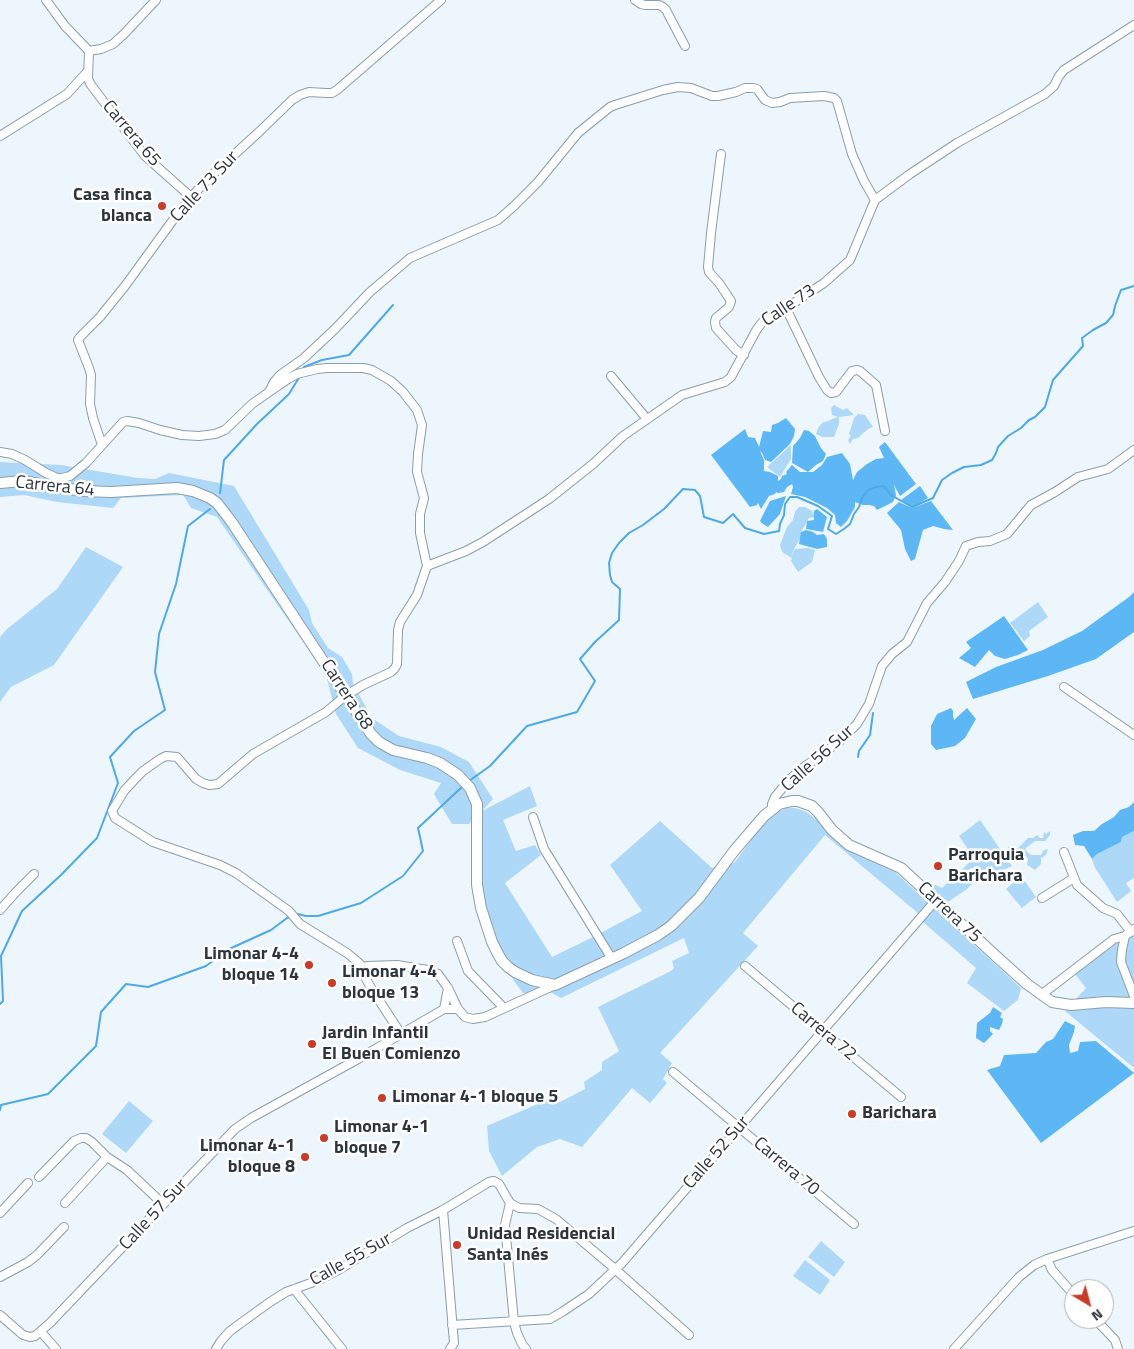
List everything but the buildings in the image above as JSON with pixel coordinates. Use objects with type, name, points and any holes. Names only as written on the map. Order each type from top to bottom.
[{"type":"street","points":[[46,0],[65,26],[89,51],[113,44],[156,0]]},
{"type":"street","points":[[635,0],[641,4],[663,7],[685,46]]},
{"type":"street","name":"Calle 73 Sur","points":[[102,445],[90,404],[91,381],[89,368],[78,340],[126,286],[172,220],[211,176],[292,100],[309,92],[332,93],[337,90],[435,2]]},
{"type":"street","points":[[268,392],[280,375],[304,358],[370,292],[410,258],[498,220],[538,182],[578,133],[615,104],[678,87],[691,88],[712,96],[736,92],[745,88],[753,88],[757,89],[765,100],[772,103],[790,98],[824,96],[834,98],[837,101],[852,154],[875,200],[957,143],[1045,94],[1054,86],[1064,70],[1134,25]]},
{"type":"street","name":"Carrera 65","points":[[89,51],[88,79],[91,86],[145,156],[191,197]]},
{"type":"street","points":[[0,136],[67,94],[88,72]]},
{"type":"street","points":[[721,154],[708,267],[709,272],[731,301],[729,307],[716,318],[716,328],[736,350],[744,355]]},
{"type":"street","name":"Calle 73","points":[[427,566],[466,551],[483,542],[549,499],[593,464],[623,436],[682,395],[725,382],[731,378],[757,329],[764,320],[824,283],[850,260],[875,200]]},
{"type":"street","points":[[786,308],[823,386],[827,390],[831,393],[836,392],[852,371],[857,370],[876,385],[885,431]]},
{"type":"street","points":[[0,452],[12,454],[57,478],[70,476],[80,468],[123,422],[139,423],[182,435],[199,436],[220,433],[268,392],[297,374],[317,369],[362,368],[372,370],[392,381],[418,410],[422,425],[417,472],[424,498],[420,514],[420,533],[427,566],[417,595],[400,622],[398,630],[398,655],[395,668],[345,696],[326,712],[253,754],[218,784],[209,785],[203,783],[190,774],[177,757],[166,756],[152,763],[139,775],[124,791],[112,810],[115,818],[153,842],[220,865],[236,873],[289,911],[300,924],[347,953],[364,968]]},
{"type":"street","points":[[611,376],[647,418]]},
{"type":"street","name":"Calle 56 Sur","points":[[458,1009],[465,1017],[477,1019],[612,959],[658,935],[671,926],[699,898],[734,851],[772,808],[775,797],[788,781],[840,741],[857,724],[869,704],[882,666],[892,654],[907,642],[927,603],[945,582],[959,561],[966,546],[990,541],[1007,534],[1031,505],[1078,477],[1108,470],[1134,450]]},
{"type":"street","name":"Carrera 64","points":[[0,483],[22,481],[82,491],[111,492]]},
{"type":"street","name":"Carrera 68","points":[[111,492],[177,488],[193,491],[217,503],[231,521],[367,730],[379,742],[393,750],[427,758],[451,769],[470,788],[477,804],[477,885],[481,908],[492,942],[508,968],[532,980],[555,985]]},
{"type":"street","points":[[1064,687],[1134,735]]},
{"type":"street","name":"Carrera 75","points":[[772,808],[792,801],[812,806],[832,830],[849,845],[901,868],[998,958],[1052,1002],[1071,1005],[1106,1002],[1134,1003]]},
{"type":"street","points":[[533,817],[544,849],[612,959]]},
{"type":"street","points":[[1064,852],[1077,885],[1103,908],[1117,914],[1130,932]]},
{"type":"street","points":[[0,910],[34,874]]},
{"type":"street","points":[[1042,898],[1074,878]]},
{"type":"street","name":"Calle 52 Sur","points":[[452,1325],[550,1319],[589,1294],[615,1269],[936,900]]},
{"type":"street","points":[[1042,995],[1114,939],[1130,932]]},
{"type":"street","points":[[1130,932],[1122,950],[1121,962],[1134,996]]},
{"type":"street","points":[[457,941],[468,971],[504,1008]]},
{"type":"street","points":[[364,968],[368,966],[397,965],[428,970],[438,974],[448,988],[458,1009]]},
{"type":"street","name":"Carrera 72","points":[[744,966],[901,1097]]},
{"type":"street","points":[[364,968],[363,973],[371,988],[400,1034]]},
{"type":"street","points":[[444,1009],[448,988]]},
{"type":"street","name":"Calle 57 Sur","points":[[41,1332],[236,1129],[251,1118],[444,1009],[458,1009]]},
{"type":"street","name":"Carrera 70","points":[[673,1072],[854,1224]]},
{"type":"street","points":[[39,1177],[74,1141],[86,1138],[107,1157],[127,1170],[163,1204]]},
{"type":"street","points":[[65,1203],[107,1157]]},
{"type":"street","name":"Calle 55 Sur","points":[[216,1349],[230,1331],[286,1292],[320,1280],[489,1182],[494,1181],[498,1184],[510,1204]]},
{"type":"street","points":[[0,1213],[28,1183]]},
{"type":"street","points":[[526,1349],[517,1333],[514,1322],[505,1225],[510,1204],[519,1208],[538,1209],[556,1219],[689,1335]]},
{"type":"street","points":[[443,1210],[454,1343],[450,1349]]},
{"type":"street","points":[[1,1275],[28,1262],[64,1227]]},
{"type":"street","points":[[954,1349],[1019,1277],[1034,1265],[1134,1231]]},
{"type":"street","points":[[1047,1259],[1052,1270],[1064,1284]]},
{"type":"street","points":[[294,1289],[342,1349]]},
{"type":"street","points":[[0,1315],[23,1334],[30,1337],[41,1332],[56,1349]]},
{"type":"street","points":[[1105,1329],[1115,1340],[1117,1349]]},
{"type":"shaded area","points":[[834,405],[843,410],[847,408],[854,415],[839,417],[839,424],[834,437],[822,437],[816,434],[822,423],[838,417],[832,415],[831,408]]},
{"type":"shaded area","points":[[858,414],[865,415],[873,427],[858,438],[853,439],[850,444],[848,440],[851,436],[849,434],[854,418]]},
{"type":"shaded area","points":[[786,418],[795,429],[790,444],[771,462],[765,460],[760,451],[764,460],[764,471],[778,476],[778,481],[787,474],[786,472],[792,465],[800,472],[813,472],[822,465],[827,457],[842,453],[850,464],[853,480],[857,472],[867,464],[876,459],[884,458],[879,447],[885,442],[916,484],[900,496],[894,485],[896,495],[893,502],[877,510],[874,506],[855,502],[855,507],[841,527],[836,523],[835,515],[827,508],[805,497],[791,494],[792,484],[784,492],[776,492],[769,496],[761,509],[758,503],[750,507],[711,455],[745,429],[748,437],[755,438],[759,447],[763,431],[771,432],[772,425]]},
{"type":"shaded area","points":[[804,430],[809,431],[815,436],[826,454],[823,461],[808,472],[792,463],[793,446]]},
{"type":"shaded area","points":[[791,445],[791,459],[780,477],[767,467]]},
{"type":"shaded area","points":[[0,462],[61,465],[138,478],[155,479],[169,473],[234,486],[309,610],[312,623],[328,648],[342,657],[352,674],[353,684],[372,718],[399,736],[441,747],[469,762],[493,799],[482,811],[530,786],[537,806],[503,820],[516,851],[535,845],[541,855],[505,883],[552,957],[642,911],[610,865],[660,821],[712,868],[734,863],[764,823],[775,813],[786,808],[795,808],[805,811],[821,823],[830,834],[853,853],[895,872],[1021,988],[1018,1000],[1004,1011],[967,983],[976,968],[923,922],[919,914],[825,835],[743,933],[758,946],[660,1053],[672,1063],[663,1079],[667,1083],[650,1103],[632,1088],[582,1147],[560,1139],[537,1147],[502,1176],[489,1151],[487,1126],[556,1096],[560,1102],[585,1089],[584,1082],[602,1070],[602,1062],[619,1051],[598,1007],[671,971],[674,968],[672,961],[689,953],[684,938],[561,998],[552,993],[523,993],[514,981],[495,941],[482,888],[479,814],[469,824],[452,824],[434,794],[441,783],[400,770],[358,748],[336,714],[326,675],[217,517],[191,508],[183,495],[121,498],[113,508],[57,502],[24,495],[0,497]]},
{"type":"shaded area","points":[[920,486],[928,498],[912,507],[901,500]]},
{"type":"shaded area","points":[[786,496],[780,514],[768,527],[763,524],[760,521],[770,501]]},
{"type":"shaded area","points":[[931,501],[953,530],[933,526],[923,530],[915,559],[911,561],[905,549],[901,530],[887,513],[899,502],[912,508]]},
{"type":"shaded area","points":[[799,507],[805,507],[812,511],[815,517],[809,518],[791,557],[782,552],[780,545],[795,512]]},
{"type":"shaded area","points":[[817,509],[827,517],[823,532],[806,529],[807,521],[814,520],[814,511]]},
{"type":"shaded area","points":[[806,530],[817,535],[824,534],[827,539],[827,547],[817,549],[799,544],[801,532]]},
{"type":"shaded area","points":[[86,547],[123,567],[54,665],[11,687],[0,702],[0,637],[7,629],[57,589]]},
{"type":"shaded area","points":[[807,548],[815,550],[812,562],[798,572],[791,558],[795,549]]},
{"type":"shaded area","points":[[1134,592],[1134,632],[1096,659],[973,699],[966,682],[996,667],[1043,650],[1082,631]]},
{"type":"shaded area","points":[[1038,602],[1048,617],[1029,631],[1030,636],[1024,641],[1010,623]]},
{"type":"shaded area","points":[[1004,616],[1028,650],[1005,659],[995,656],[989,650],[975,667],[959,658],[971,648],[966,642]]},
{"type":"shaded area","points":[[951,708],[954,720],[967,708],[976,719],[965,738],[955,746],[936,750],[931,744],[931,726],[937,714]]},
{"type":"shaded area","points":[[1134,802],[1134,831],[1122,837],[1121,842],[1097,854],[1092,859],[1084,846],[1075,845],[1073,835],[1083,831],[1094,831],[1114,817],[1120,810],[1129,807]]},
{"type":"shaded area","points":[[980,820],[1012,866],[985,878],[976,868],[971,868],[969,872],[974,877],[973,883],[948,902],[928,886],[931,883],[942,888],[974,858],[959,836]]},
{"type":"shaded area","points":[[1050,831],[1050,835],[1045,841],[1035,841],[1025,850],[1031,855],[1041,855],[1044,850],[1048,849],[1046,855],[1041,858],[1041,864],[1035,870],[1027,865],[1028,859],[1026,856],[1012,858],[1008,847],[1011,846],[1016,850],[1028,838],[1033,838],[1037,835],[1043,838],[1044,832],[1046,834]]},
{"type":"shaded area","points":[[1134,831],[1134,878],[1126,883],[1131,891],[1117,902],[1094,866],[1092,859],[1097,854],[1121,842],[1122,837]]},
{"type":"shaded area","points":[[1019,873],[1036,897],[1022,908],[1006,889],[1013,883],[1011,878]]},
{"type":"shaded area","points":[[1134,934],[1134,1068],[1065,1011],[1086,988],[1075,974],[1114,945]]},
{"type":"shaded area","points":[[993,1007],[1002,1013],[1000,1017],[1003,1019],[1002,1024],[999,1030],[990,1027],[990,1031],[993,1034],[984,1043],[976,1038],[977,1023],[990,1013]]},
{"type":"shaded area","points":[[1065,1021],[1075,1026],[1069,1045],[1070,1053],[1078,1051],[1080,1042],[1096,1041],[1134,1073],[1041,1143],[987,1070],[1000,1066],[1004,1055],[1036,1053],[1046,1042],[1053,1039]]},
{"type":"shaded area","points":[[129,1101],[153,1121],[126,1153],[102,1134]]},
{"type":"shaded area","points":[[821,1241],[845,1262],[834,1277],[808,1257]]},
{"type":"shaded area","points":[[805,1260],[830,1280],[820,1295],[793,1276]]},
{"type":"waterway","points":[[469,781],[490,766],[527,726],[577,712],[595,681],[580,659],[619,620],[620,589],[612,582],[610,575],[609,563],[612,553],[629,533],[664,509],[683,489],[695,490],[700,496],[704,517],[723,523],[733,514],[745,528],[764,534],[779,531],[785,504],[790,497],[797,497],[818,506],[832,516],[828,529],[836,534],[850,524],[862,498],[868,490],[876,487],[884,486],[891,495],[912,507],[933,498],[942,480],[964,467],[981,465],[992,460],[998,447],[1008,436],[1021,428],[1045,407],[1053,380],[1083,346],[1082,338],[1106,323],[1113,315],[1121,290],[1134,286]]},
{"type":"waterway","points":[[303,370],[304,367],[322,360],[349,355],[393,305]]},
{"type":"waterway","points":[[220,493],[224,460],[257,424],[289,394],[300,376]]},
{"type":"waterway","points":[[0,1004],[3,1001],[1,956],[22,911],[97,838],[118,783],[110,757],[134,731],[165,710],[155,672],[159,634],[176,584],[188,526],[210,509]]},
{"type":"waterway","points":[[858,757],[859,751],[870,735],[873,713]]},
{"type":"waterway","points":[[296,915],[318,916],[361,903],[403,876],[423,851],[418,828],[463,786]]},
{"type":"waterway","points":[[0,1110],[1,1105],[48,1094],[96,1046],[101,1012],[126,984],[148,987],[206,966],[227,950],[271,930],[291,916]]},
{"type":"place","name":"Casa finca blanca","points":[[162,206]]},
{"type":"place","name":"Parroquia Barichara","points":[[938,866]]},
{"type":"place","name":"Limonar 4-4 bloque 14","points":[[309,965]]},
{"type":"place","name":"Limonar 4-4 bloque 13","points":[[332,983]]},
{"type":"place","name":"Jardin Infantil El Buen Comienzo","points":[[312,1044]]},
{"type":"place","name":"Limonar 4-1 bloque 5","points":[[382,1098]]},
{"type":"place","name":"Barichara","points":[[852,1114]]},
{"type":"place","name":"Limonar 4-1 bloque 7","points":[[324,1138]]},
{"type":"place","name":"Limonar 4-1 bloque 8","points":[[305,1157]]},
{"type":"place","name":"Unidad Residencial Santa Inés","points":[[457,1245]]}]
